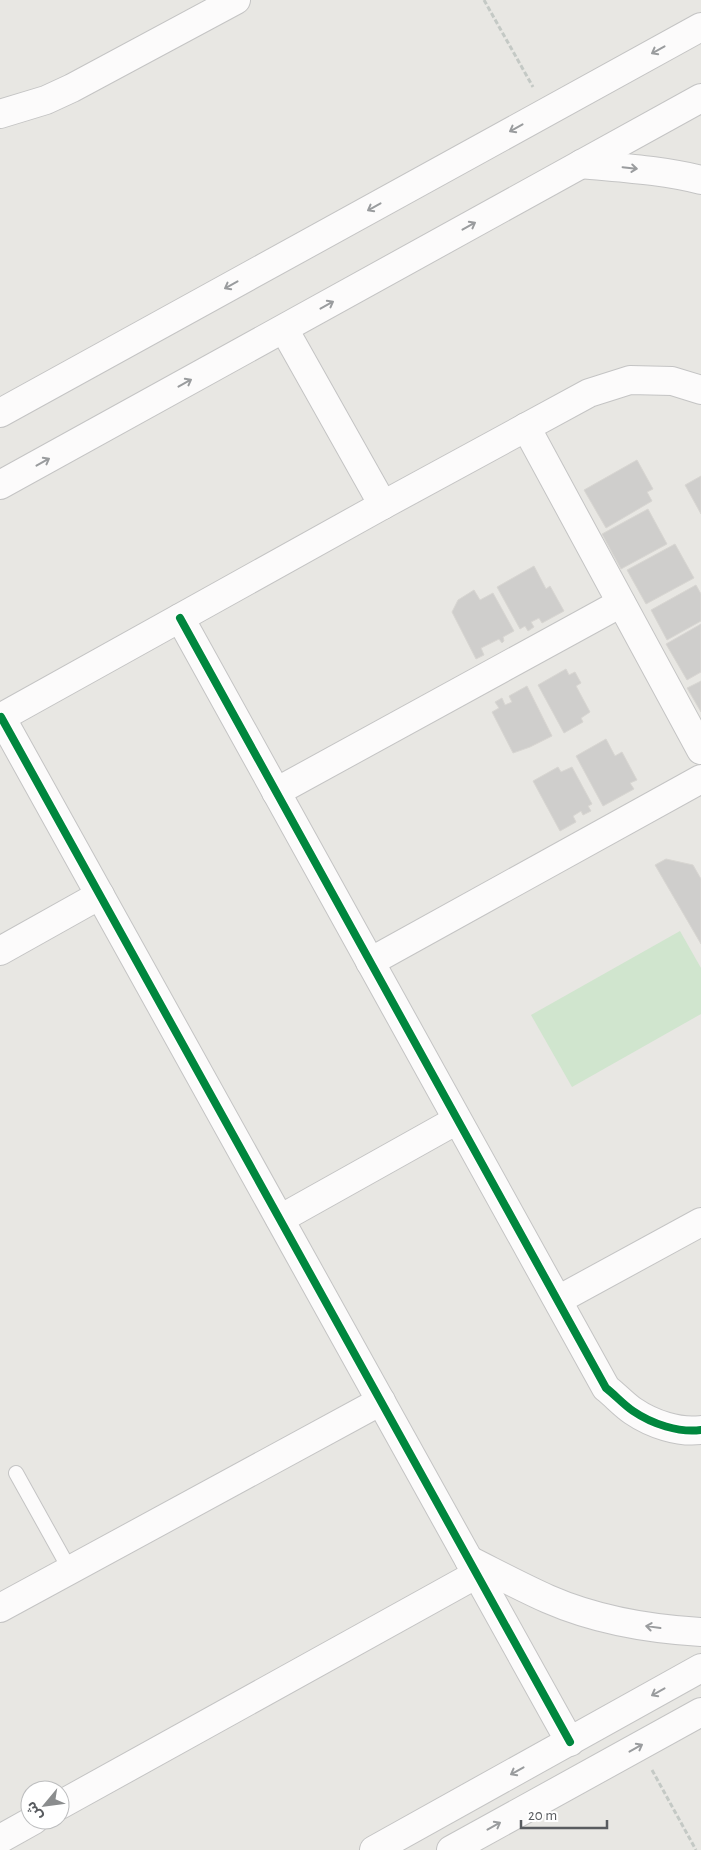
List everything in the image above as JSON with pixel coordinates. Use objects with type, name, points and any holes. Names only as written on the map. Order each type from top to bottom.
[{"type":"street","points":[[0,114],[46,100],[72,88],[236,0]]},
{"type":"street","points":[[0,413],[701,27]]},
{"type":"street","points":[[0,486],[701,98]]},
{"type":"street","points":[[581,164],[633,168],[683,175],[701,180]]},
{"type":"street","points":[[284,329],[382,505]]},
{"type":"street","points":[[570,1742],[1,717],[382,505],[589,393],[630,380],[672,380],[701,390]]},
{"type":"street","points":[[526,427],[701,750]]},
{"type":"street","points":[[276,792],[621,603]]},
{"type":"street","points":[[180,618],[606,1388],[634,1412],[662,1426],[694,1431],[701,1430]]},
{"type":"street","points":[[370,962],[701,779]]},
{"type":"street","points":[[0,951],[100,895]]},
{"type":"street","points":[[280,1219],[457,1120]]},
{"type":"street","points":[[558,1300],[701,1222]]},
{"type":"street","points":[[0,1608],[381,1401]]},
{"type":"street","points":[[473,1567],[549,1599],[591,1614],[635,1625],[701,1632]]},
{"type":"street","points":[[70,1799],[473,1567]]},
{"type":"street","points":[[374,1850],[701,1668]]},
{"type":"street","points":[[451,1850],[701,1712]]},
{"type":"street","points":[[0,1839],[20,1828]]},
{"type":"lane","points":[[16,1473],[70,1570]]},
{"type":"path","points":[[484,0],[547,111]]},
{"type":"path","points":[[638,1746],[696,1850]]},
{"type":"green space","points":[[680,931],[701,968],[701,1014],[572,1087],[531,1015]]},
{"type":"building","points":[[637,460],[653,489],[647,492],[652,501],[606,528],[584,490]]},
{"type":"building","points":[[701,476],[701,514],[685,485]]},
{"type":"building","points":[[648,509],[667,544],[621,569],[602,534]]},
{"type":"building","points":[[675,544],[694,578],[646,604],[627,570]]},
{"type":"building","points":[[534,566],[546,589],[550,586],[564,611],[542,623],[539,618],[531,622],[534,627],[528,631],[525,626],[520,629],[497,587]]},
{"type":"building","points":[[696,585],[701,594],[701,621],[667,640],[651,610]]},
{"type":"building","points":[[474,590],[480,600],[493,593],[514,631],[503,637],[504,641],[502,643],[499,639],[481,648],[484,655],[476,659],[452,612],[458,600]]},
{"type":"building","points":[[701,624],[701,672],[687,680],[666,644]]},
{"type":"building","points":[[566,669],[569,675],[575,672],[581,683],[576,686],[590,712],[581,718],[583,722],[564,733],[538,685]]},
{"type":"building","points":[[701,681],[701,712],[687,688]]},
{"type":"building","points":[[527,686],[552,736],[513,753],[492,712],[499,708],[495,702],[502,698],[505,705],[512,702],[509,696]]},
{"type":"building","points":[[606,739],[615,756],[622,752],[637,780],[630,783],[634,789],[603,806],[576,756]]},
{"type":"building","points":[[558,767],[561,772],[572,767],[592,804],[588,806],[591,811],[583,815],[581,811],[573,816],[576,822],[560,831],[533,781]]},
{"type":"building","points":[[666,859],[693,865],[701,879],[701,944],[655,865]]},
{"type":"cycle path","points":[[180,618],[606,1388],[630,1409],[649,1420],[675,1429],[701,1430]]},
{"type":"cycle path","points":[[1,717],[570,1742]]}]
